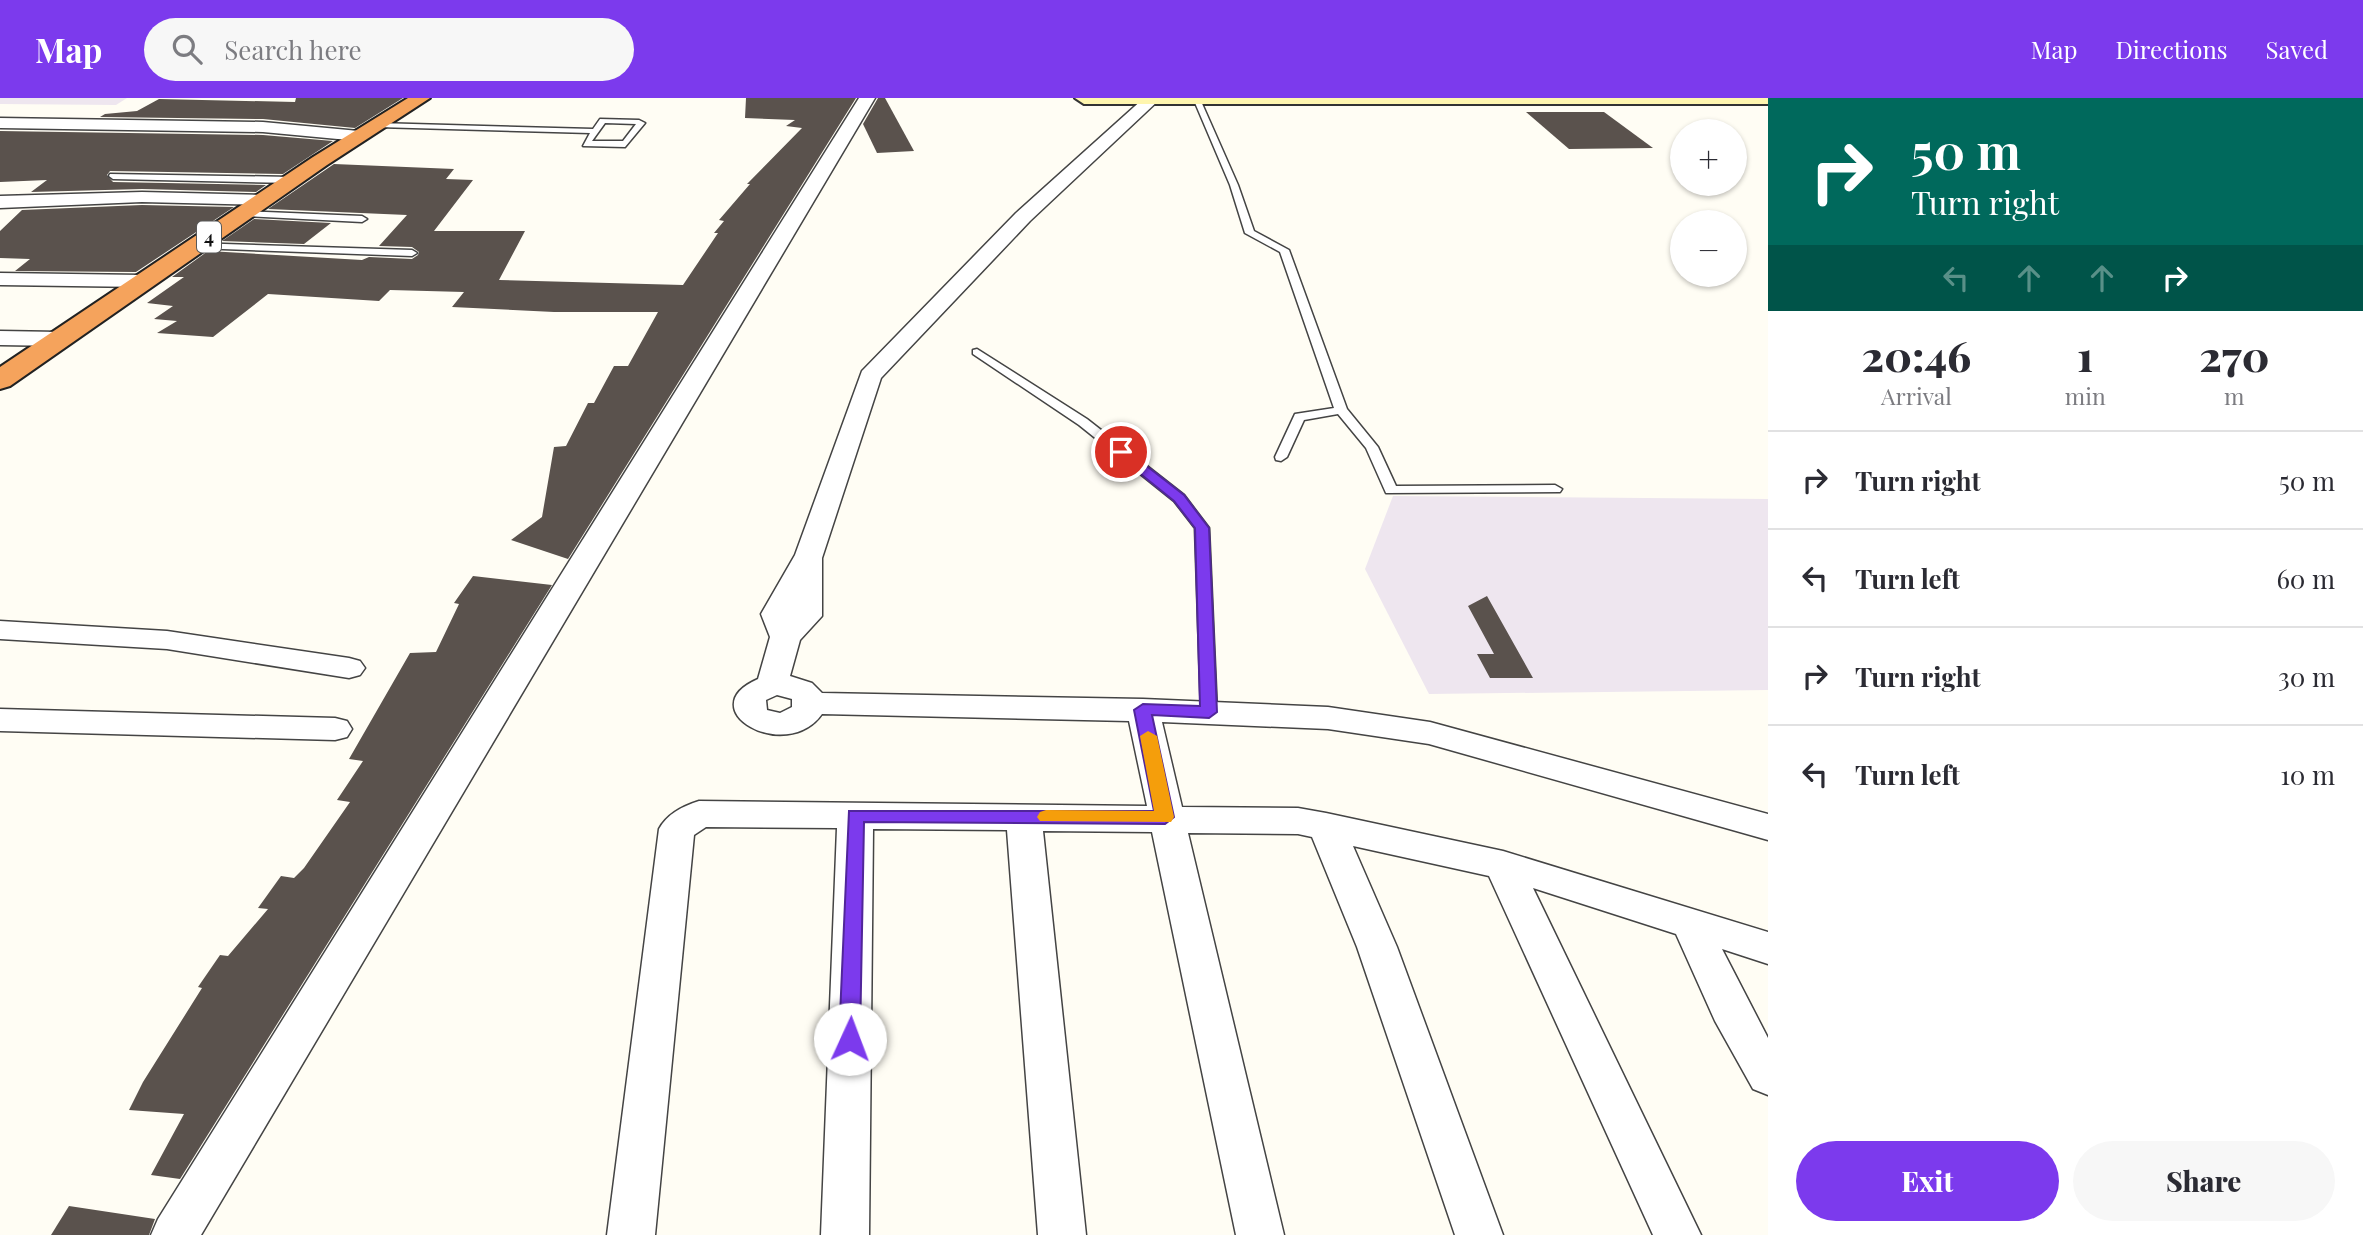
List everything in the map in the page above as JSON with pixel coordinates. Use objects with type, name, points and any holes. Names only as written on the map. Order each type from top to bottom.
[{"type":"highway","name":"4","points":[[0,380],[253,206],[421,98]]},
{"type":"street","points":[[175,1235],[867,98]]},
{"type":"street","points":[[1084,98],[1768,98]]},
{"type":"street","points":[[1152,99],[1023,218],[870,376],[809,555],[807,616],[785,637],[772,685],[754,693],[750,700],[751,714],[766,723],[786,724],[803,716],[810,703],[1143,710],[1328,718],[1430,733],[1768,827]]},
{"type":"street","points":[[0,123],[368,130]]},
{"type":"street","points":[[0,202],[142,197],[253,206]]},
{"type":"street","points":[[0,279],[143,281]]},
{"type":"street","points":[[0,338],[60,339]]},
{"type":"street","points":[[0,630],[167,640],[349,668]]},
{"type":"street","points":[[1143,710],[1260,1235]]},
{"type":"street","points":[[0,720],[335,729]]},
{"type":"street","points":[[631,1235],[677,829],[699,814],[1165,817],[1298,821],[1503,865],[1768,948]]},
{"type":"street","points":[[845,1235],[855,816]]},
{"type":"street","points":[[1024,817],[1062,1235]]},
{"type":"street","points":[[1326,826],[1377,947],[1479,1235]]},
{"type":"street","points":[[1503,865],[1677,1235]]},
{"type":"street","points":[[1691,925],[1736,1021],[1768,1076]]},
{"type":"lane","points":[[1196,99],[1234,185],[1250,233],[1284,250],[1341,410],[1372,447],[1391,490],[1555,489]]},
{"type":"lane","points":[[601,122],[641,123],[623,145],[586,144],[594,131],[601,122]]},
{"type":"lane","points":[[368,130],[594,131]]},
{"type":"lane","points":[[113,176],[292,180]]},
{"type":"lane","points":[[253,206],[362,219]]},
{"type":"lane","points":[[196,245],[412,253]]},
{"type":"lane","points":[[977,352],[1083,422],[1179,498],[1202,528],[1209,712]]},
{"type":"lane","points":[[1281,457],[1299,417],[1341,410]]},
{"type":"shaded area","points":[[0,98],[127,98],[116,105],[0,104]]},
{"type":"shaded area","points":[[1393,496],[1768,499],[1768,690],[1429,694],[1365,569]]},
{"type":"building","points":[[296,98],[403,98],[355,128],[263,119],[100,117],[105,114],[137,111],[159,99],[295,102]]},
{"type":"building","points":[[746,98],[856,98],[568,559],[511,540],[542,517],[554,447],[566,446],[588,403],[594,403],[614,366],[628,366],[658,312],[554,312],[452,307],[464,292],[390,290],[379,301],[268,294],[213,337],[157,333],[177,321],[154,319],[173,306],[147,303],[184,277],[172,277],[208,251],[362,260],[369,257],[412,259],[418,255],[419,252],[412,247],[379,246],[407,215],[268,209],[334,164],[454,169],[446,179],[473,180],[434,231],[525,231],[499,280],[683,285],[718,233],[714,233],[724,221],[719,220],[750,184],[747,184],[802,128],[786,126],[795,120],[745,118]]},
{"type":"building","points":[[878,98],[885,98],[914,151],[877,153],[863,124]]},
{"type":"building","points":[[1526,112],[1604,112],[1653,148],[1569,149]]},
{"type":"building","points":[[0,131],[263,135],[333,141],[283,174],[110,171],[107,175],[113,182],[266,185],[256,192],[142,189],[31,192],[47,180],[0,182]]},
{"type":"building","points":[[142,205],[234,207],[136,272],[15,271],[30,259],[0,258],[0,231],[22,210]]},
{"type":"building","points":[[254,219],[331,223],[304,244],[222,241]]},
{"type":"building","points":[[473,576],[552,585],[180,1179],[151,1175],[184,1114],[129,1110],[143,1082],[202,988],[198,987],[220,955],[228,956],[268,909],[258,908],[281,876],[294,878],[304,868],[350,802],[337,800],[363,761],[349,759],[410,653],[436,652],[459,604],[454,603]]},
{"type":"building","points":[[1487,596],[1533,678],[1490,678],[1477,654],[1494,654],[1468,606]]},
{"type":"building","points":[[69,1206],[155,1219],[149,1235],[51,1235]]},
{"type":"slow traffic","points":[[1046,817],[1165,817],[1148,736]]},
{"type":"route","points":[[850,1039],[855,816],[1165,817],[1143,710],[1209,712],[1202,528],[1179,498],[1121,452]]}]
